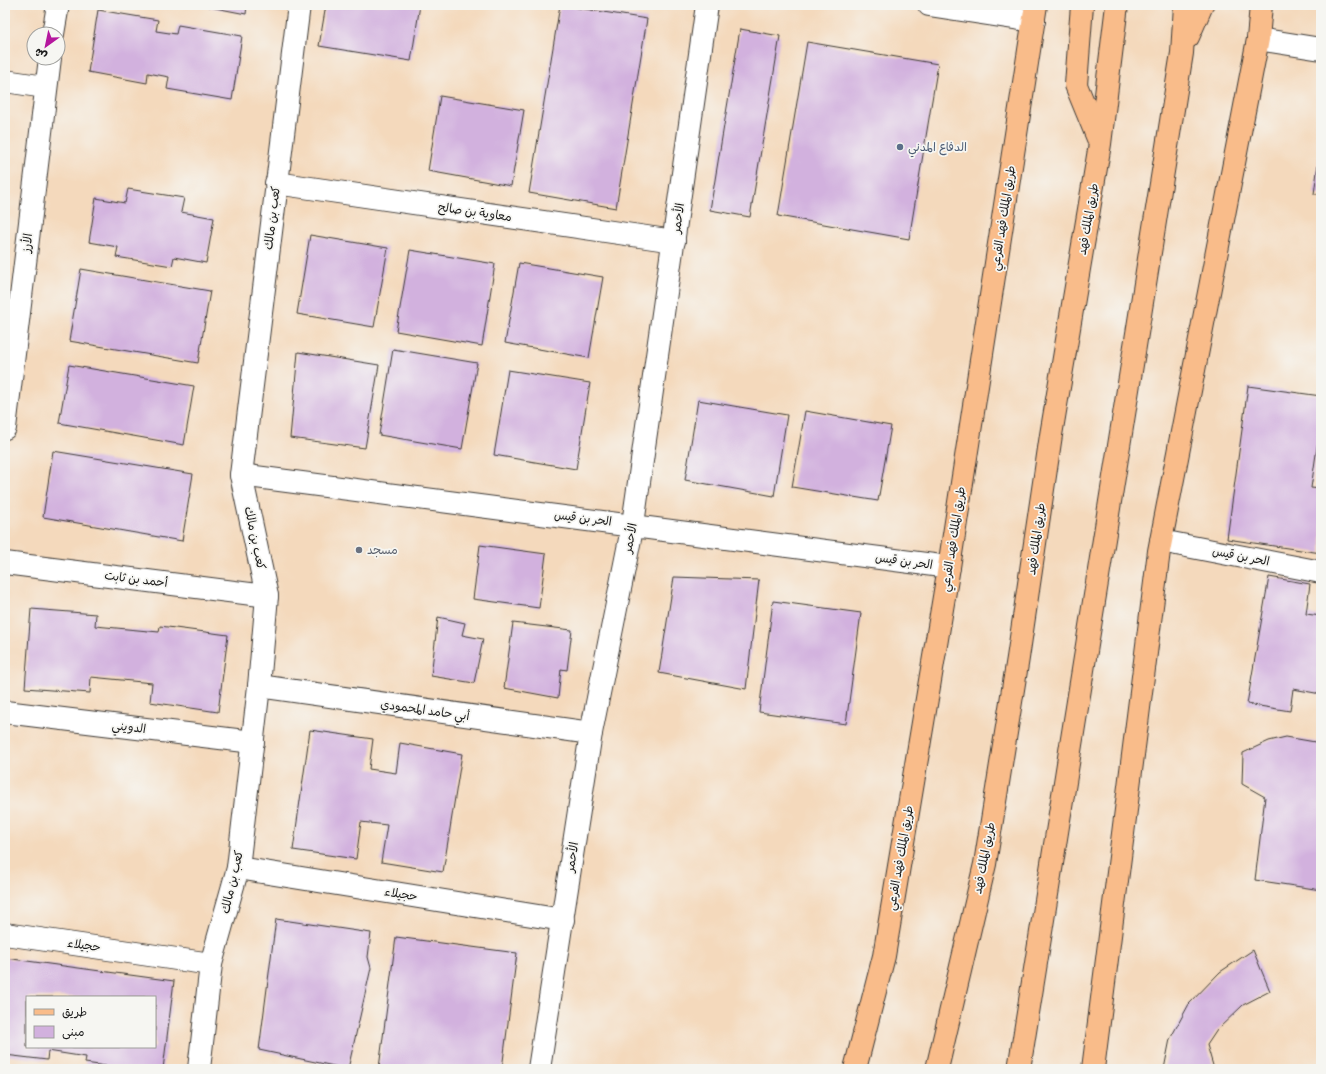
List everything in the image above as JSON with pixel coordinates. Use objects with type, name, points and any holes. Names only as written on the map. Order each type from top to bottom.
[{"type":"main road","points":[[1082,5],[1076,85],[1100,144]]},
{"type":"main road","name":"طريق الملك فهد","points":[[937,1065],[985,864],[1018,658],[1051,435],[1100,144],[1117,5]]},
{"type":"main road","points":[[1019,1069],[1182,53],[1185,5]]},
{"type":"main road","points":[[1182,53],[1202,5]]},
{"type":"main road","points":[[1093,1069],[1161,541],[1258,39],[1261,5]]},
{"type":"main road","name":"طريق الملك فهد الفرعي","points":[[855,1069],[884,956],[949,567],[1035,13]]},
{"type":"street","points":[[55,26],[58,5]]},
{"type":"street","name":"كعب بن مالك","points":[[198,1069],[211,964],[238,868],[259,686],[267,596],[241,475],[299,5]]},
{"type":"street","name":"الأحمر","points":[[539,1069],[591,733],[633,524],[707,5]]},
{"type":"street","points":[[929,5],[1035,13]]},
{"type":"street","points":[[1258,39],[1321,49]]},
{"type":"street","name":"الأرز","points":[[5,428],[11,327],[49,66]]},
{"type":"street","points":[[5,80],[45,87]]},
{"type":"street","name":"معاوية بن صالح","points":[[276,183],[674,241]]},
{"type":"street","name":"الحر بن قيس","points":[[241,475],[633,524],[949,567]]},
{"type":"street","name":"الحر بن قيس","points":[[1161,541],[1321,572]]},
{"type":"street","name":"أحمد بن ثابت","points":[[5,563],[267,596]]},
{"type":"street","name":"أبي حامد المحمودي","points":[[259,686],[591,733]]},
{"type":"street","name":"الدويني","points":[[5,712],[253,742]]},
{"type":"street","name":"حجيلاء","points":[[238,868],[563,920]]},
{"type":"street","name":"حجيلاء","points":[[5,934],[211,964]]},
{"type":"building","points":[[200,5],[247,5],[246,14]]},
{"type":"building","points":[[326,5],[420,5],[411,61],[319,46]]},
{"type":"building","points":[[560,5],[647,19],[616,208],[529,193]]},
{"type":"building","points":[[98,10],[158,20],[156,31],[176,34],[178,25],[242,36],[232,100],[167,89],[169,77],[148,73],[147,83],[88,72]]},
{"type":"building","points":[[740,29],[780,36],[750,217],[710,210]]},
{"type":"building","points":[[807,42],[938,64],[909,239],[778,216]]},
{"type":"building","points":[[440,96],[524,110],[511,186],[428,171]]},
{"type":"building","points":[[1320,149],[1321,194],[1314,194]]},
{"type":"building","points":[[128,189],[184,198],[181,212],[214,218],[206,263],[174,257],[172,266],[116,257],[118,247],[89,242],[96,198],[125,203]]},
{"type":"building","points":[[310,235],[388,248],[374,327],[297,314]]},
{"type":"building","points":[[410,250],[495,264],[482,346],[396,331]]},
{"type":"building","points":[[519,263],[603,277],[589,358],[505,343]]},
{"type":"building","points":[[81,269],[210,291],[198,363],[69,341]]},
{"type":"building","points":[[393,349],[477,363],[462,449],[379,435]]},
{"type":"building","points":[[298,352],[379,365],[365,448],[290,438]]},
{"type":"building","points":[[69,365],[194,386],[184,445],[59,423]]},
{"type":"building","points":[[508,370],[590,383],[576,469],[494,455]]},
{"type":"building","points":[[1248,386],[1321,396],[1321,420],[1311,488],[1321,489],[1321,553],[1227,539]]},
{"type":"building","points":[[698,400],[787,415],[774,496],[685,480]]},
{"type":"building","points":[[805,411],[891,426],[878,501],[792,487]]},
{"type":"building","points":[[53,451],[193,474],[182,541],[43,517]]},
{"type":"building","points":[[480,545],[546,554],[539,608],[473,599]]},
{"type":"building","points":[[674,577],[759,580],[746,689],[659,673]]},
{"type":"building","points":[[1269,577],[1310,584],[1306,614],[1321,616],[1321,694],[1293,689],[1290,711],[1247,704]]},
{"type":"building","points":[[773,601],[861,613],[846,724],[759,712]]},
{"type":"building","points":[[31,609],[96,614],[95,626],[159,632],[160,626],[228,635],[218,712],[150,702],[152,683],[91,677],[90,693],[25,688]]},
{"type":"building","points":[[438,617],[465,623],[462,635],[483,639],[474,683],[431,676]]},
{"type":"building","points":[[513,623],[572,630],[567,670],[561,669],[558,698],[504,688]]},
{"type":"building","points":[[310,730],[373,739],[369,769],[396,773],[400,743],[462,754],[443,872],[381,862],[387,825],[361,822],[356,859],[293,850]]},
{"type":"building","points":[[1286,737],[1321,743],[1321,890],[1255,880],[1265,797],[1242,784],[1243,753],[1269,741]]},
{"type":"building","points":[[276,919],[371,933],[368,957],[371,968],[348,1069],[259,1050]]},
{"type":"building","points":[[396,937],[517,953],[502,1069],[379,1068]]},
{"type":"building","points":[[1253,950],[1270,991],[1243,1005],[1217,1030],[1207,1045],[1214,1069],[1164,1069],[1170,1039],[1189,1004],[1220,972]]},
{"type":"building","points":[[5,958],[174,981],[163,1069],[127,1069],[85,1063],[86,1057],[48,1051],[47,1060],[5,1055]]},
{"type":"place","name":"الدفاع المدني","points":[[900,147]]},
{"type":"place","name":"مسجد","points":[[359,550]]}]
